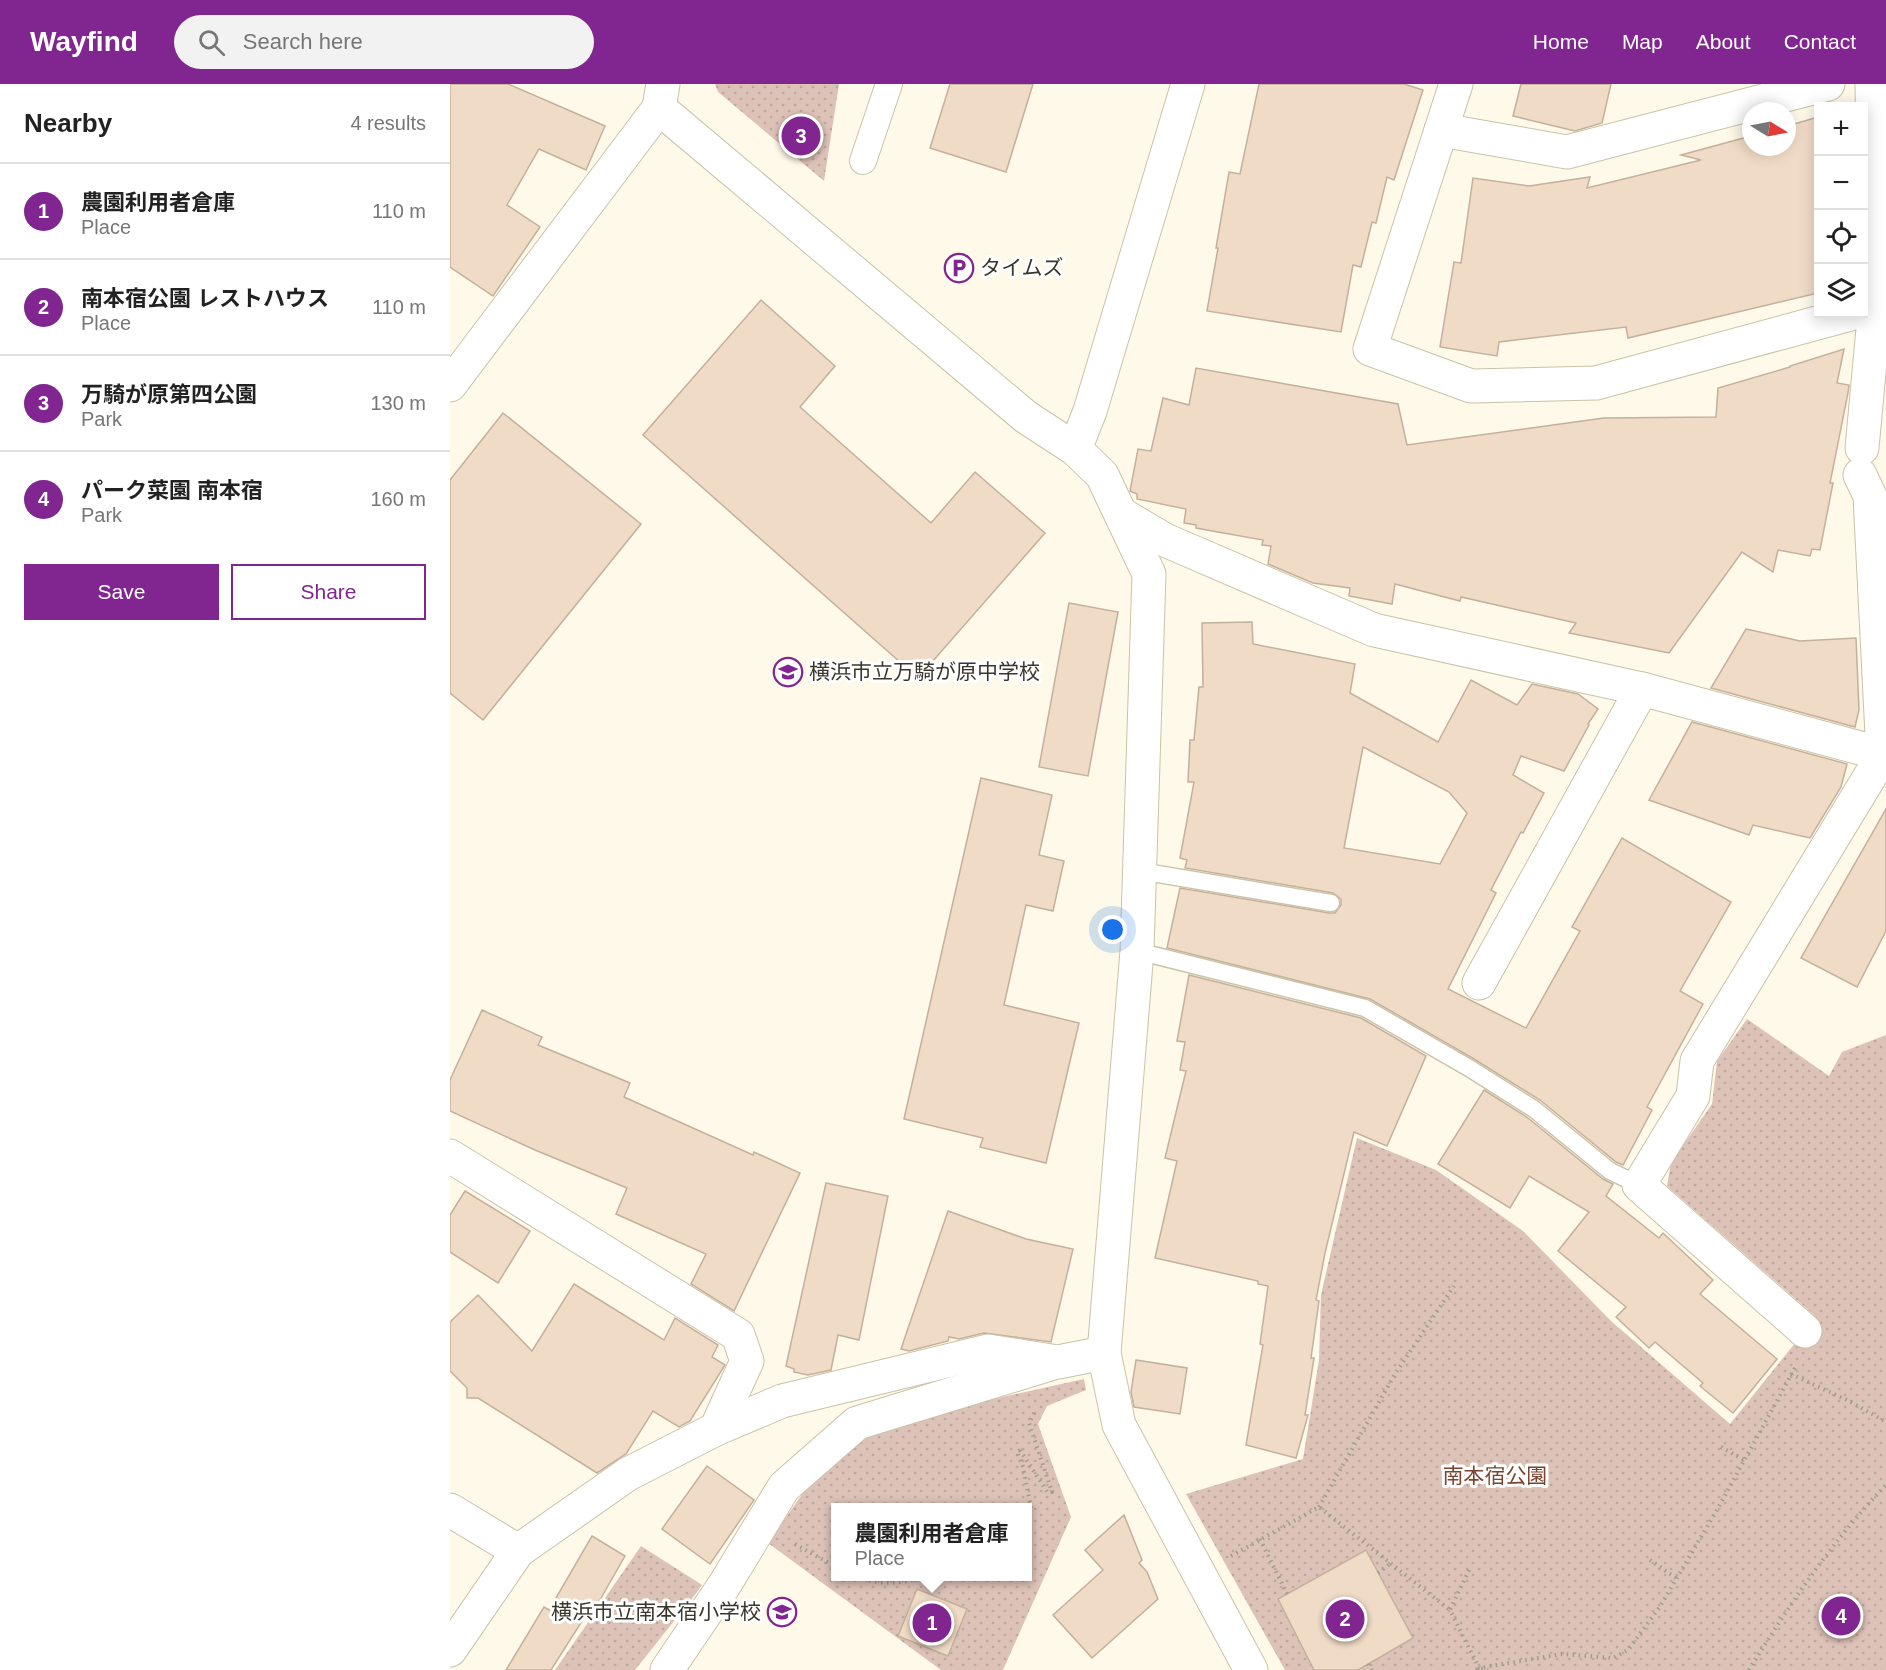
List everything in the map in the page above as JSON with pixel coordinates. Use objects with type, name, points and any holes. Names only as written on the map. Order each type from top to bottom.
[{"type":"street","points":[[863,161],[889,84]]},
{"type":"street","points":[[1075,449],[1090,411],[1188,84]]},
{"type":"street","points":[[1456,84],[1370,349],[1471,386],[1596,383],[1869,309]]},
{"type":"street","points":[[1441,130],[1568,152],[1828,84]]},
{"type":"street","points":[[1805,1331],[1639,1185],[1693,1096],[1697,1061],[1884,755],[1870,496],[1861,461],[1869,309],[1872,84]]},
{"type":"street","points":[[450,385],[661,96],[1026,417],[1075,449],[1102,475],[1149,574],[1137,951],[1104,1353],[1119,1425],[1251,1670]]},
{"type":"street","points":[[1121,513],[1165,540],[1374,630],[1642,689],[1884,755]]},
{"type":"street","points":[[1479,984],[1642,689]]},
{"type":"street","points":[[450,1156],[738,1335],[747,1362],[716,1429]]},
{"type":"street","points":[[450,1650],[518,1551],[628,1474],[716,1429],[782,1401],[988,1352],[1058,1362]]},
{"type":"street","points":[[667,1670],[725,1584],[784,1487],[857,1423],[1058,1362],[1104,1353]]},
{"type":"street","points":[[450,1510],[518,1551]]},
{"type":"lane","points":[[1140,871],[1331,903]]},
{"type":"lane","points":[[1137,951],[1365,1008],[1469,1068],[1534,1109],[1610,1171],[1639,1185]]},
{"type":"path","points":[[1199,1574],[1319,1507],[1395,1374],[1454,1286]]},
{"type":"path","points":[[1478,1669],[1562,1654],[1612,1658],[1628,1650],[1659,1608],[1677,1578],[1791,1374],[1817,1341],[1805,1331]]},
{"type":"path","points":[[1791,1374],[1851,1402],[1886,1422]]},
{"type":"path","points":[[1030,1503],[1023,1467],[1017,1452],[1020,1450],[1048,1493],[1052,1492],[1029,1423],[1040,1401]]},
{"type":"path","points":[[1721,1447],[1744,1460]]},
{"type":"path","points":[[1749,1670],[1766,1642],[1834,1547],[1865,1507],[1886,1485]]},
{"type":"path","points":[[1319,1507],[1450,1610],[1478,1669]]},
{"type":"path","points":[[761,1524],[831,1564]]},
{"type":"path","points":[[1260,1539],[1287,1594]]},
{"type":"path","points":[[1650,1560],[1677,1578]]},
{"type":"path","points":[[1378,1573],[1391,1563]]},
{"type":"path","points":[[1450,1610],[1468,1570]]},
{"type":"path","points":[[869,1581],[873,1583],[905,1581]]},
{"type":"path","points":[[1368,1664],[1372,1670]]},
{"type":"path","points":[[1478,1669],[1488,1670]]},
{"type":"green space","points":[[715,84],[839,84],[824,181],[718,92]]},
{"type":"green space","name":"南本宿公園","points":[[1747,1019],[1829,1076],[1842,1052],[1886,1035],[1886,1670],[1285,1670],[1186,1494],[1303,1459],[1319,1360],[1321,1295],[1357,1138],[1436,1170],[1523,1231],[1611,1321],[1730,1424],[1816,1317],[1667,1186],[1671,1163],[1712,1104],[1717,1061]]},
{"type":"green space","points":[[1084,1379],[1086,1390],[1047,1406],[1038,1424],[1071,1517],[1003,1670],[941,1670],[768,1543],[803,1493],[837,1455],[867,1437],[957,1407]]},
{"type":"green space","points":[[641,1546],[702,1585],[635,1670],[555,1670]]},
{"type":"building","points":[[450,84],[508,84],[605,126],[586,170],[539,149],[507,205],[540,227],[493,296],[450,267]]},
{"type":"building","points":[[950,84],[1033,84],[1006,172],[930,148]]},
{"type":"building","points":[[1259,84],[1404,84],[1423,90],[1394,180],[1387,177],[1376,223],[1372,222],[1361,267],[1353,265],[1341,332],[1207,311],[1229,172],[1240,174]]},
{"type":"building","points":[[1521,84],[1611,84],[1602,123],[1575,131],[1513,116]]},
{"type":"building","points":[[1814,118],[1814,294],[1628,338],[1626,327],[1499,342],[1497,356],[1440,347],[1454,262],[1461,263],[1473,178],[1529,186],[1590,177],[1587,188],[1701,160],[1681,155],[1742,138],[1742,156],[1796,156],[1796,123]]},
{"type":"building","points":[[761,300],[835,366],[800,407],[931,523],[975,472],[1045,533],[918,678],[643,435]]},
{"type":"building","points":[[1844,349],[1837,383],[1849,385],[1820,550],[1812,549],[1810,556],[1778,550],[1773,572],[1742,552],[1669,653],[1569,633],[1576,623],[1461,597],[1460,601],[1395,584],[1392,604],[1349,596],[1350,588],[1313,583],[1268,564],[1271,546],[1262,545],[1263,540],[1196,528],[1196,525],[1184,523],[1186,509],[1137,499],[1137,494],[1130,491],[1138,449],[1151,451],[1163,398],[1189,405],[1196,368],[1398,404],[1407,445],[1604,418],[1716,417],[1718,388]]},
{"type":"building","points":[[503,413],[641,524],[483,720],[450,693],[450,480]]},
{"type":"building","points":[[1069,603],[1118,612],[1088,776],[1039,767]]},
{"type":"building","points":[[1252,622],[1253,644],[1355,664],[1350,693],[1438,742],[1471,680],[1517,705],[1532,684],[1578,694],[1598,709],[1564,771],[1521,756],[1513,775],[1544,793],[1491,890],[1496,893],[1448,989],[1526,1028],[1580,931],[1572,927],[1622,838],[1731,902],[1680,991],[1703,1004],[1647,1107],[1652,1110],[1623,1165],[1616,1162],[1540,1100],[1370,999],[1167,948],[1180,888],[1329,913],[1335,913],[1341,905],[1341,899],[1333,893],[1185,868],[1187,860],[1180,858],[1194,782],[1188,782],[1190,740],[1194,740],[1199,687],[1203,687],[1202,623]],"holes":[[[1363,747],[1449,792],[1467,813],[1440,864],[1344,848]]]},
{"type":"building","points":[[1746,629],[1800,641],[1856,638],[1859,710],[1855,727],[1711,688]]},
{"type":"building","points":[[1692,722],[1847,764],[1841,787],[1810,838],[1753,825],[1749,835],[1649,800]]},
{"type":"building","points":[[981,778],[1052,795],[1039,855],[1064,861],[1053,911],[1026,905],[1004,1005],[1079,1023],[1046,1163],[980,1147],[983,1138],[904,1119]]},
{"type":"building","points":[[1886,809],[1886,931],[1857,987],[1801,958]]},
{"type":"building","points":[[1189,975],[1361,1018],[1426,1056],[1387,1146],[1354,1132],[1316,1300],[1319,1301],[1311,1358],[1314,1358],[1305,1415],[1308,1415],[1296,1458],[1246,1445],[1263,1345],[1260,1344],[1268,1286],[1258,1284],[1258,1281],[1155,1258],[1177,1161],[1165,1158],[1186,1071],[1180,1070],[1185,1042],[1177,1041]]},
{"type":"building","points":[[482,1010],[542,1037],[538,1045],[630,1083],[624,1097],[753,1155],[754,1152],[800,1173],[734,1311],[691,1284],[706,1254],[616,1214],[627,1188],[535,1150],[450,1111],[450,1080]]},
{"type":"building","points":[[1484,1090],[1528,1118],[1603,1179],[1613,1184],[1606,1196],[1659,1238],[1663,1233],[1713,1280],[1700,1294],[1777,1359],[1733,1413],[1700,1386],[1703,1383],[1655,1342],[1649,1348],[1616,1317],[1626,1307],[1558,1251],[1589,1212],[1529,1176],[1510,1208],[1438,1164]]},
{"type":"building","points":[[826,1183],[888,1196],[859,1340],[838,1335],[831,1370],[808,1375],[794,1372],[794,1369],[786,1366]]},
{"type":"building","points":[[465,1191],[530,1231],[498,1283],[450,1252],[450,1215]]},
{"type":"building","points":[[948,1211],[1026,1239],[1073,1249],[1051,1342],[984,1333],[959,1339],[949,1337],[948,1341],[909,1351],[901,1349]]},
{"type":"building","points":[[574,1284],[664,1340],[675,1318],[718,1345],[712,1357],[725,1365],[690,1421],[679,1427],[653,1411],[626,1454],[597,1473],[478,1398],[467,1398],[467,1388],[450,1371],[450,1322],[478,1295],[532,1351]]},
{"type":"building","points":[[1136,1360],[1187,1368],[1180,1414],[1134,1407],[1131,1392]]},
{"type":"building","points":[[707,1466],[754,1500],[710,1564],[662,1529]]},
{"type":"building","points":[[1124,1515],[1142,1560],[1139,1563],[1147,1572],[1158,1599],[1092,1658],[1053,1615],[1103,1570],[1085,1550]]},
{"type":"building","points":[[592,1536],[625,1556],[593,1612],[589,1610],[551,1670],[506,1670],[544,1607],[549,1610]]},
{"type":"building","points":[[1366,1550],[1413,1638],[1358,1670],[1314,1670],[1278,1599]]},
{"type":"building","points":[[917,1589],[967,1609],[948,1656],[898,1636]]},
{"type":"place","name":"万騎が原第四公園","points":[[801,136]]},
{"type":"place","name":"タイムズ","points":[[959,268]]},
{"type":"place","name":"横浜市立万騎が原中学校","points":[[788,672]]},
{"type":"place","name":"横浜市立南本宿小学校","points":[[782,1612]]},
{"type":"place","name":"パーク菜園 南本宿","points":[[1841,1616]]},
{"type":"place","name":"南本宿公園 レストハウス","points":[[1345,1619]]},
{"type":"place","name":"農園利用者倉庫","points":[[932,1623]]}]
